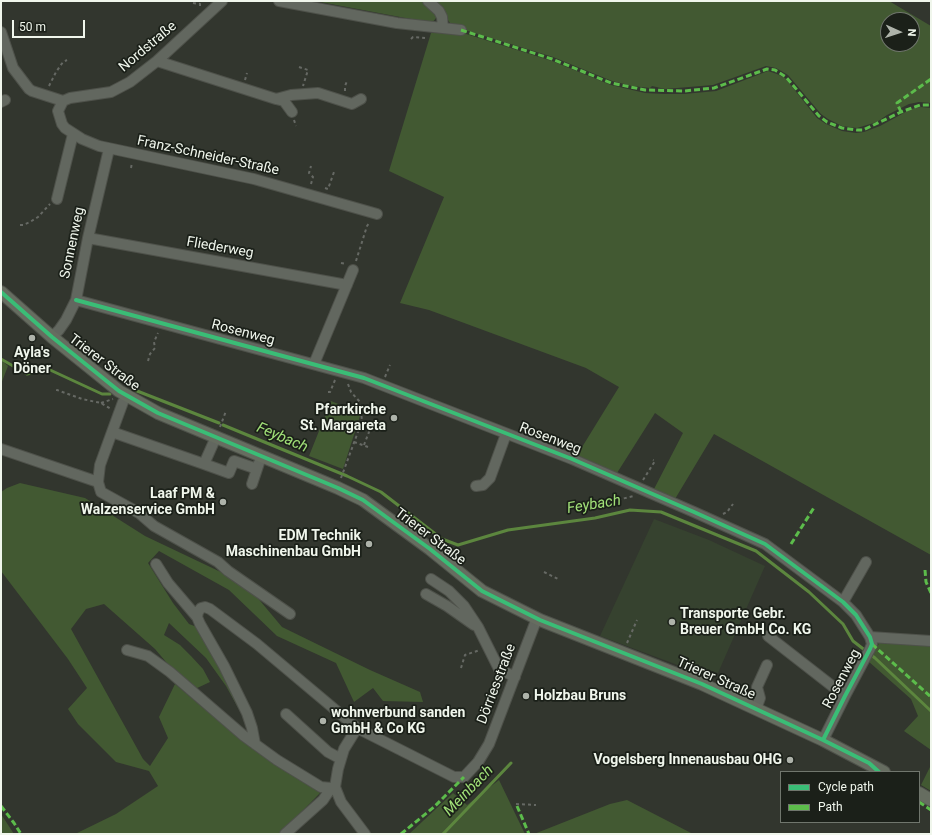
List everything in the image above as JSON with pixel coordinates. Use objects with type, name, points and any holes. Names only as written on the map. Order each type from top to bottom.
[{"type":"main road","name":"Trierer Straße","points":[[1,292],[52,337],[119,391],[158,413],[217,433],[264,457],[363,500],[430,549],[482,591],[537,618],[675,672],[823,740],[882,771]]},
{"type":"main road","points":[[920,794],[931,800]]},
{"type":"street","name":"Nordstraße","points":[[1,32],[13,68],[29,88],[32,91],[63,100],[111,92],[130,82],[156,61],[222,1]]},
{"type":"street","points":[[279,1],[393,22],[461,30]]},
{"type":"street","points":[[428,1],[438,11],[442,18],[443,28]]},
{"type":"street","points":[[156,61],[276,100],[284,101],[292,112]]},
{"type":"street","points":[[276,100],[291,95],[318,93],[352,104],[361,99]]},
{"type":"street","name":"Franz-Schneider-Straße","points":[[63,100],[58,111],[62,124],[65,128],[88,141],[109,149],[255,179],[377,214]]},
{"type":"street","points":[[57,199],[74,134]]},
{"type":"street","name":"Sonnenweg","points":[[52,337],[66,320],[76,300],[88,238],[109,149]]},
{"type":"street","name":"Fliederweg","points":[[88,238],[348,285]]},
{"type":"street","points":[[314,364],[353,270]]},
{"type":"street","name":"Rosenweg","points":[[76,300],[364,378],[641,485],[764,544],[843,602],[856,615],[870,637],[872,644],[870,650],[823,740]]},
{"type":"street","points":[[120,400],[119,414],[100,465],[98,482],[101,492],[139,513],[154,526],[218,562],[228,571],[290,614]]},
{"type":"street","points":[[112,432],[229,474],[234,461],[257,469]]},
{"type":"street","points":[[204,464],[217,433]]},
{"type":"street","name":"Rosenweg","points":[[476,486],[483,485],[490,478],[506,434]]},
{"type":"street","points":[[1,449],[98,482]]},
{"type":"street","points":[[252,484],[260,462],[264,457]]},
{"type":"street","points":[[843,602],[866,562]]},
{"type":"street","points":[[156,564],[168,583],[197,617],[224,666],[247,713],[255,744]]},
{"type":"street","points":[[431,579],[449,591],[460,601],[478,627],[487,648],[499,669],[515,677]]},
{"type":"street","points":[[426,594],[478,627]]},
{"type":"street","points":[[197,617],[201,608],[204,607],[210,609],[257,644],[357,728],[344,749],[333,787],[323,800],[285,834]]},
{"type":"street","name":"Dörriesstraße","points":[[357,728],[454,777],[464,777],[478,762],[489,744],[537,618]]},
{"type":"street","name":"Rosenweg","points":[[768,636],[845,696]]},
{"type":"street","points":[[870,637],[931,641]]},
{"type":"street","points":[[127,650],[148,656],[170,672],[204,703],[277,760],[321,787],[333,787]]},
{"type":"street","points":[[756,709],[760,698],[757,687],[767,665]]},
{"type":"street","points":[[286,714],[328,752],[341,760]]},
{"type":"street","points":[[333,787],[341,802],[365,834]]},
{"type":"path","points":[[193,3],[200,4]]},
{"type":"path","points":[[410,39],[413,37],[425,38]]},
{"type":"path","points":[[49,87],[62,62],[67,60]]},
{"type":"path","points":[[299,67],[308,70],[302,90]]},
{"type":"path","points":[[245,80],[247,73]]},
{"type":"path","points":[[345,91],[347,81]]},
{"type":"path","points":[[311,184],[313,177],[309,173],[312,166]]},
{"type":"path","points":[[326,189],[328,189],[334,172]]},
{"type":"path","points":[[20,225],[30,222],[38,217],[53,200],[57,199]]},
{"type":"path","points":[[353,270],[367,226]]},
{"type":"path","points":[[148,360],[154,348],[154,342],[158,333]]},
{"type":"path","points":[[384,380],[390,365]]},
{"type":"path","points":[[328,392],[330,392],[337,375]]},
{"type":"path","points":[[341,479],[362,420],[360,402],[351,392],[349,386]]},
{"type":"path","points":[[57,391],[101,403],[119,414]]},
{"type":"path","points":[[101,403],[120,400]]},
{"type":"path","points":[[217,433],[226,411]]},
{"type":"path","points":[[362,420],[385,429]]},
{"type":"path","points":[[364,445],[372,424]]},
{"type":"path","points":[[354,442],[368,447]]},
{"type":"path","points":[[603,501],[615,505],[621,499],[638,496],[641,485],[655,461],[654,460]]},
{"type":"path","points":[[720,515],[727,512],[733,504]]},
{"type":"path","points":[[544,572],[558,579]]},
{"type":"path","points":[[626,647],[637,620]]},
{"type":"path","points":[[461,668],[466,655],[487,648]]},
{"type":"path","points":[[516,804],[536,805]]},
{"type":"shaded area","name":"Transporte Gebr. Breuer GmbH Co. KG","points":[[654,519],[709,540],[765,566],[718,673],[695,666],[683,667],[600,636]]},
{"type":"green space","points":[[315,1],[425,1],[436,12],[436,18],[432,23]]},
{"type":"green space","points":[[433,1],[889,1],[907,12],[880,12],[880,52],[920,52],[920,19],[931,26],[931,103],[919,102],[909,104],[877,122],[857,128],[842,126],[821,114],[788,75],[776,68],[766,66],[713,85],[665,89],[652,86],[650,88],[632,86],[612,81],[553,57],[452,26],[440,8]]},
{"type":"green space","points":[[460,32],[552,61],[611,85],[645,93],[684,94],[716,91],[768,71],[785,78],[817,118],[842,131],[856,133],[864,132],[880,126],[911,109],[921,107],[931,108],[931,555],[714,434],[675,499],[654,489],[683,433],[655,413],[617,473],[581,457],[575,454],[579,452],[619,387],[586,368],[429,310],[400,303],[444,197],[389,171],[431,33]]},
{"type":"green space","points":[[1,360],[8,366],[1,384]]},
{"type":"green space","points":[[331,401],[361,413],[343,469],[309,456]]},
{"type":"green space","points":[[20,483],[85,498],[145,536],[246,584],[282,627],[370,670],[420,692],[423,702],[383,701],[373,688],[354,702],[336,663],[277,636],[229,590],[159,551],[148,563],[173,603],[189,624],[197,627],[246,714],[242,715],[226,686],[206,658],[169,623],[164,635],[180,645],[191,656],[203,669],[210,682],[195,689],[172,669],[155,649],[104,604],[86,609],[71,629],[143,759],[150,766],[168,738],[159,717],[175,684],[225,726],[285,771],[321,792],[280,834],[75,834],[116,814],[158,786],[149,771],[116,762],[78,724],[68,709],[87,688],[68,659],[1,571],[1,492]]},
{"type":"green space","points":[[880,642],[931,644],[931,750],[904,731],[918,716],[911,699],[868,661]]},
{"type":"green space","points":[[931,765],[931,791],[921,785]]},
{"type":"green space","points":[[499,780],[525,834],[409,834],[453,793],[467,805]]},
{"type":"green space","points":[[627,800],[693,834],[534,834],[610,804]]},
{"type":"green space","points":[[1,814],[14,834],[1,834]]},
{"type":"waterway","name":"Feybach","points":[[1,359],[27,374],[48,369],[102,394],[110,394]]},
{"type":"waterway","name":"Feybach","points":[[132,389],[219,423]]},
{"type":"waterway","name":"Feybach","points":[[223,425],[347,476],[381,492],[442,539],[458,545],[508,530],[595,518],[630,510],[661,512],[756,551],[809,592],[843,624],[853,641],[875,658],[931,711]]},
{"type":"waterway","name":"Meinbach","points":[[443,834],[511,763]]},
{"type":"marked path","points":[[461,30],[552,59],[611,83],[645,90],[684,91],[714,88],[767,69],[775,70],[786,77],[819,116],[827,122],[842,128],[863,130],[901,112],[920,105],[931,105]]},
{"type":"marked path","points":[[901,112],[897,103],[931,79]]},
{"type":"marked path","points":[[791,544],[815,506]]},
{"type":"marked path","points":[[925,570],[926,582],[931,593]]},
{"type":"marked path","points":[[872,644],[931,697]]},
{"type":"marked path","points":[[401,834],[434,807],[464,777]]},
{"type":"marked path","points":[[920,803],[931,810]]},
{"type":"marked path","points":[[1,806],[21,834]]},
{"type":"marked path","points":[[517,806],[529,834]]},
{"type":"cycle path","points":[[1,292],[52,337],[119,391],[158,413],[338,488],[363,500],[430,549],[482,591],[540,620],[702,684],[823,740],[869,763],[878,771]]},
{"type":"cycle path","points":[[76,300],[364,378],[572,459],[765,544],[843,602],[856,615],[870,637],[872,644],[870,649],[823,740]]},
{"type":"place","name":"Ayla's Döner","points":[[32,338]]},
{"type":"place","name":"Pfarrkirche St. Margareta","points":[[394,418]]},
{"type":"place","name":"Laaf PM & Walzenservice GmbH","points":[[223,502]]},
{"type":"place","name":"EDM Technik Maschinenbau GmbH","points":[[369,544]]},
{"type":"place","name":"Transporte Gebr. Breuer GmbH Co. KG","points":[[672,622]]},
{"type":"place","name":"Holzbau Bruns","points":[[526,696]]},
{"type":"place","name":"wohnverbund sanden GmbH & Co KG","points":[[323,721]]},
{"type":"place","name":"Vogelsberg Innenausbau OHG","points":[[790,760]]}]
